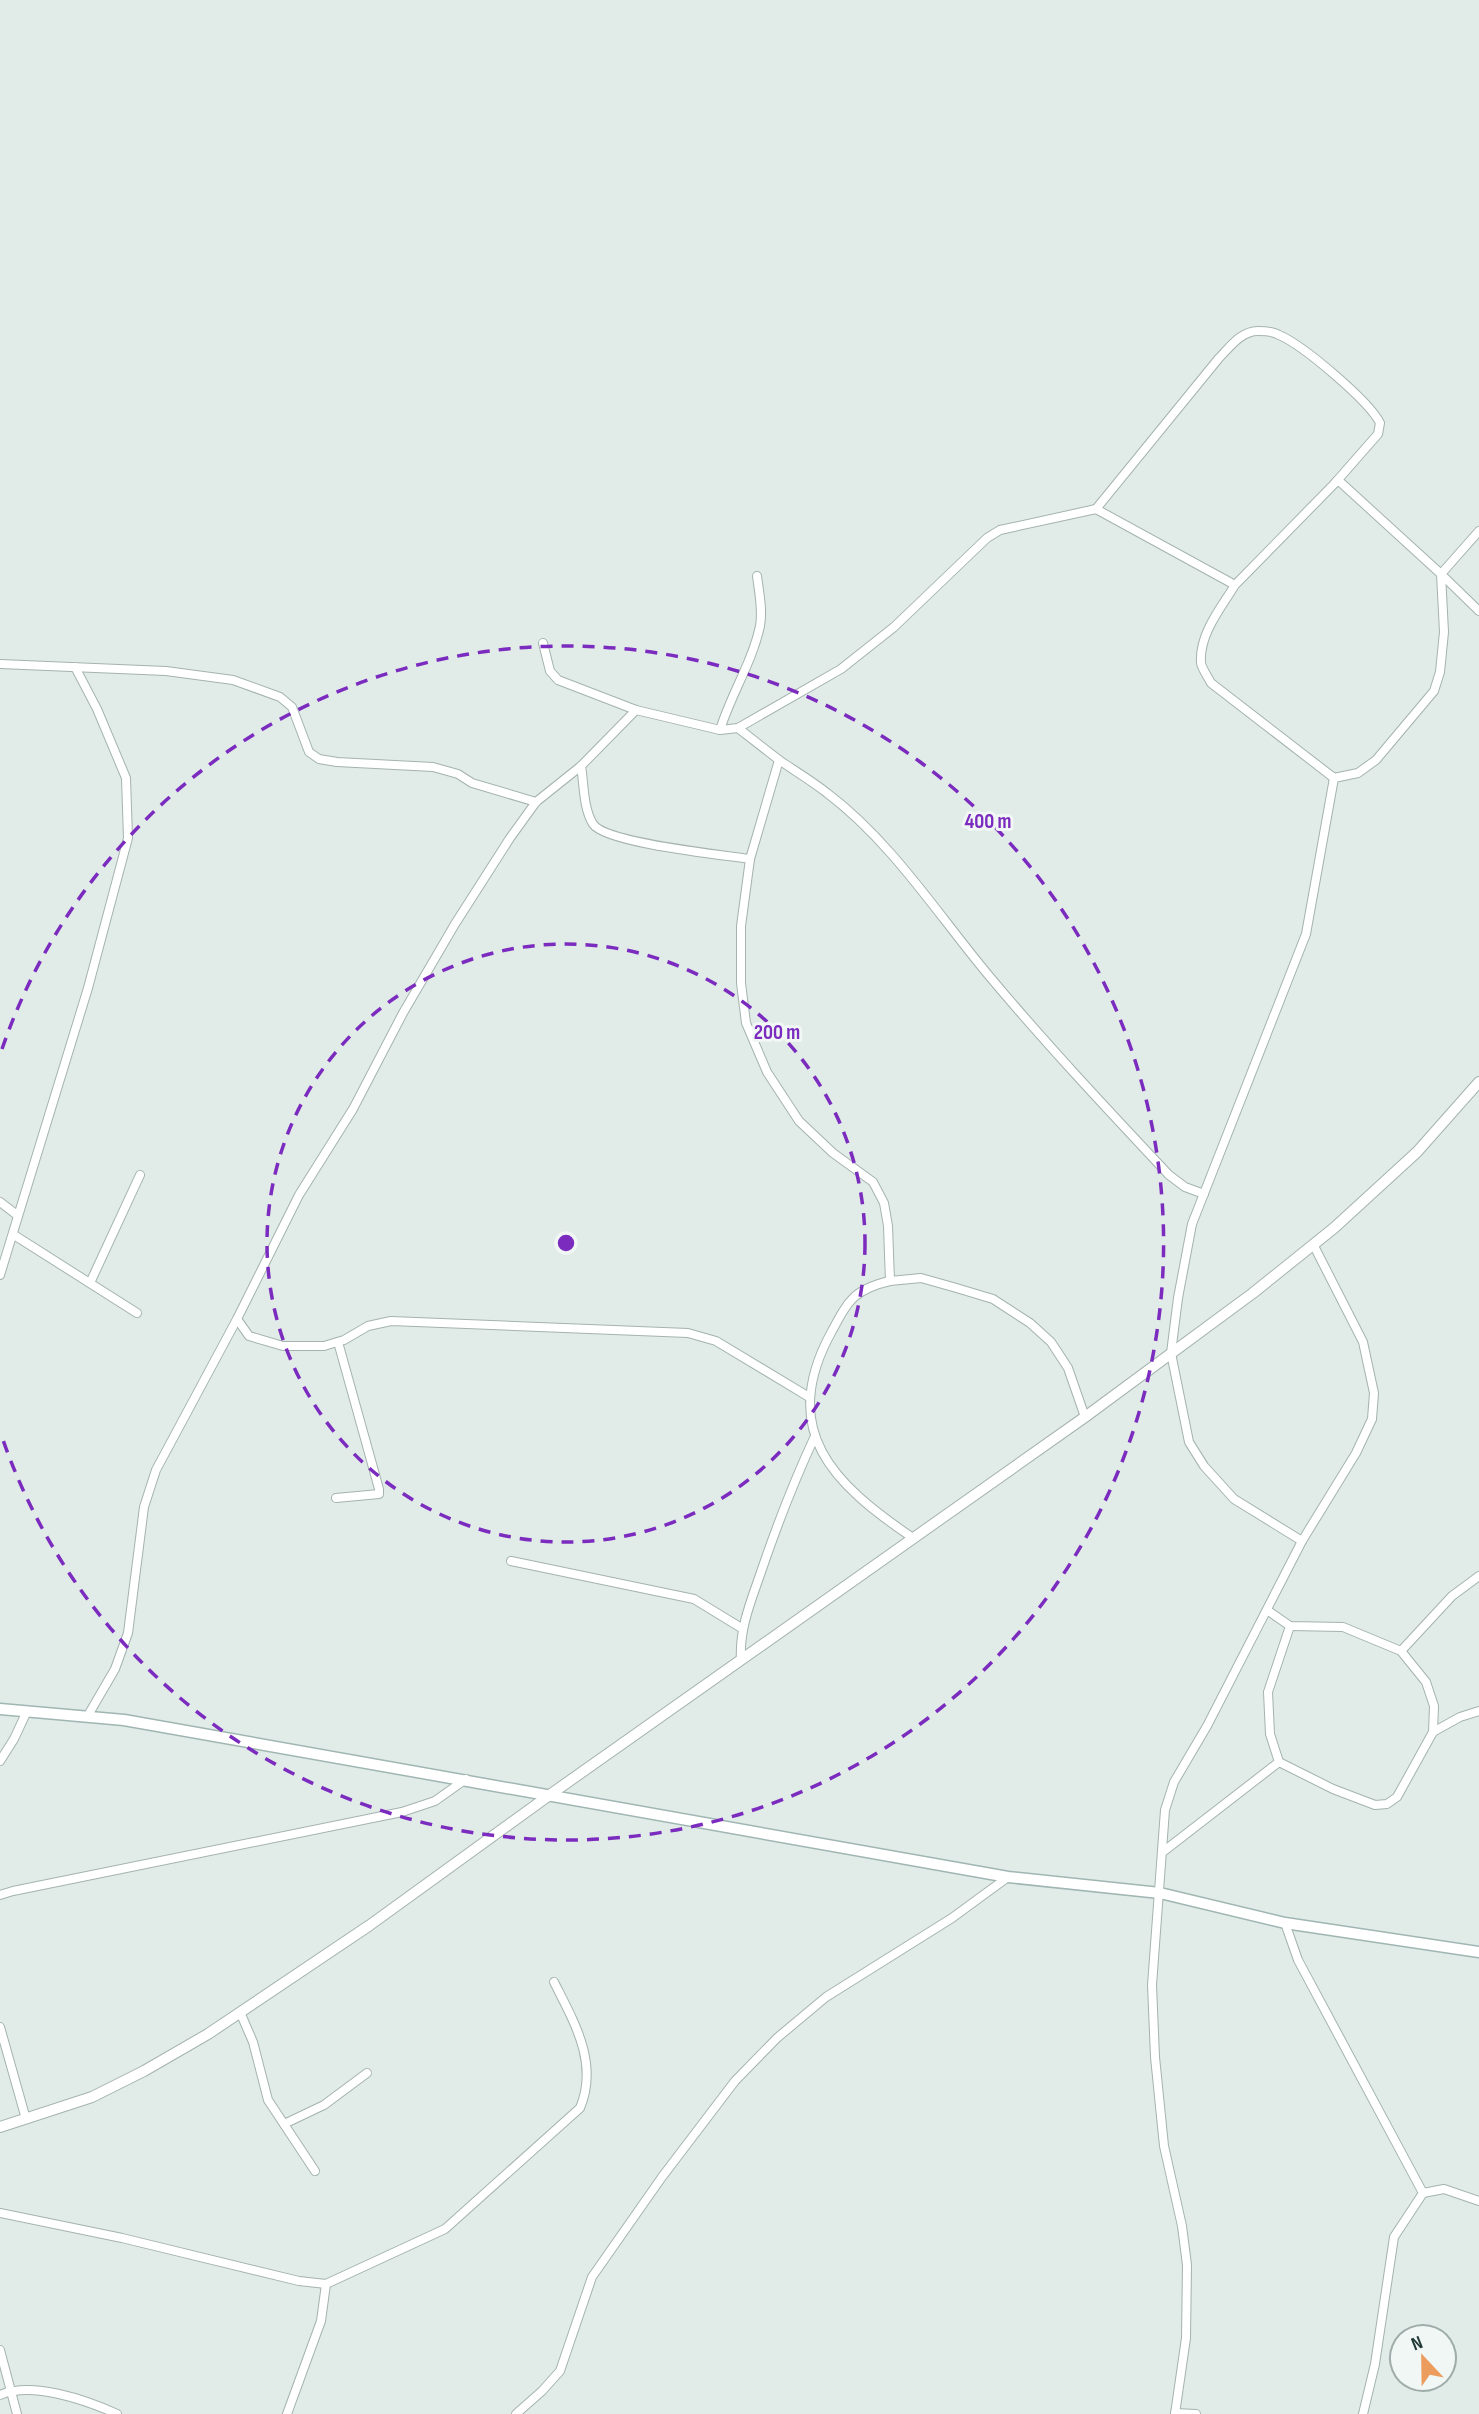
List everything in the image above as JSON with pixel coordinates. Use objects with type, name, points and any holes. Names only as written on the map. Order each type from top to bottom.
[{"type":"main road","points":[[0,1709],[124,1720],[1008,1877],[1160,1893],[1284,1923],[1479,1952]]},
{"type":"street","points":[[543,643],[551,671],[558,680],[636,709],[720,730],[738,727],[841,669],[894,627],[987,537],[1000,530],[1096,509],[1219,358],[1239,337],[1256,331],[1278,334],[1295,343],[1376,413],[1380,424],[1378,434],[1333,485]]},
{"type":"street","points":[[1479,531],[1441,574],[1444,632],[1440,672],[1434,691],[1376,760],[1359,773],[1334,778],[1211,683],[1201,665],[1203,646],[1210,625],[1236,585],[1338,480],[1441,574],[1479,611]]},
{"type":"street","points":[[1096,509],[1236,585]]},
{"type":"street","points":[[720,730],[744,673],[760,624],[757,576]]},
{"type":"street","points":[[0,664],[166,671],[233,680],[280,697],[292,707],[309,752],[319,759],[433,767],[458,774],[483,787],[536,802]]},
{"type":"street","points":[[0,1275],[88,988],[128,838],[126,778],[97,709],[75,667]]},
{"type":"street","points":[[87,1717],[115,1669],[128,1633],[144,1507],[156,1470],[237,1320],[299,1195],[353,1109],[403,1013],[477,890],[536,802],[581,766],[636,709]]},
{"type":"street","points":[[738,727],[779,760],[828,793],[864,826],[1055,1053],[1168,1175],[1185,1187],[1204,1194]]},
{"type":"street","points":[[779,760],[750,859],[741,926],[741,983],[746,1023],[767,1072],[799,1121],[833,1153],[873,1182],[884,1203],[888,1226],[890,1281]]},
{"type":"street","points":[[581,766],[588,813],[594,826],[613,836],[645,843],[750,859]]},
{"type":"street","points":[[1302,1541],[1234,1499],[1204,1466],[1189,1442],[1171,1353],[1192,1224],[1306,934],[1334,778]]},
{"type":"street","points":[[0,2127],[92,2096],[144,2071],[240,2012],[370,1925],[1085,1417],[1253,1293],[1417,1152],[1479,1082]]},
{"type":"street","points":[[90,1283],[140,1175]]},
{"type":"street","points":[[0,1202],[17,1215]]},
{"type":"street","points":[[14,1235],[137,1313]]},
{"type":"street","points":[[1196,2414],[1175,2413],[1186,2337],[1187,2264],[1182,2226],[1164,2146],[1155,2057],[1152,1985],[1165,1810],[1174,1782],[1207,1726],[1302,1541],[1356,1453],[1371,1419],[1374,1393],[1363,1342],[1313,1244]]},
{"type":"street","points":[[912,1538],[879,1516],[843,1484],[825,1457],[812,1430],[808,1397],[822,1349],[848,1302],[869,1286],[921,1278],[993,1299],[1030,1322],[1051,1342],[1068,1368],[1085,1417]]},
{"type":"street","points":[[237,1320],[249,1336],[283,1346],[324,1346],[338,1342],[368,1326],[391,1321],[688,1333],[716,1341],[808,1397]]},
{"type":"street","points":[[336,1498],[379,1494],[338,1342]]},
{"type":"street","points":[[741,1660],[740,1640],[743,1629],[790,1488],[815,1436]]},
{"type":"street","points":[[511,1561],[694,1599],[743,1629]]},
{"type":"street","points":[[1401,1651],[1452,1596],[1479,1576]]},
{"type":"street","points":[[1267,1610],[1290,1626],[1343,1627],[1401,1651],[1426,1682],[1434,1706],[1433,1732],[1397,1797],[1387,1804],[1376,1805],[1333,1789],[1279,1762],[1270,1734],[1268,1692],[1290,1626]]},
{"type":"street","points":[[0,1761],[27,1711]]},
{"type":"street","points":[[1433,1732],[1460,1717],[1479,1711]]},
{"type":"street","points":[[1164,1851],[1279,1762]]},
{"type":"street","points":[[0,1895],[95,1873],[280,1839],[402,1812],[435,1801],[466,1779]]},
{"type":"street","points":[[516,2414],[560,2371],[592,2277],[662,2177],[735,2081],[777,2038],[826,1997],[952,1918],[1008,1877]]},
{"type":"street","points":[[1284,1923],[1298,1960],[1423,2193]]},
{"type":"street","points":[[0,2213],[122,2238],[299,2281],[326,2284],[445,2229],[580,2108],[588,2081],[582,2037],[554,1982]]},
{"type":"street","points":[[240,2012],[253,2042],[268,2100],[315,2171]]},
{"type":"street","points":[[0,2027],[26,2119]]},
{"type":"street","points":[[284,2124],[324,2105],[367,2073]]},
{"type":"street","points":[[1363,2414],[1375,2364],[1394,2237],[1423,2193],[1444,2189],[1479,2200]]},
{"type":"street","points":[[287,2414],[321,2320],[326,2284]]},
{"type":"street","points":[[0,2350],[17,2414]]},
{"type":"street","points":[[0,2395],[10,2391],[42,2391],[97,2405],[117,2414]]}]
